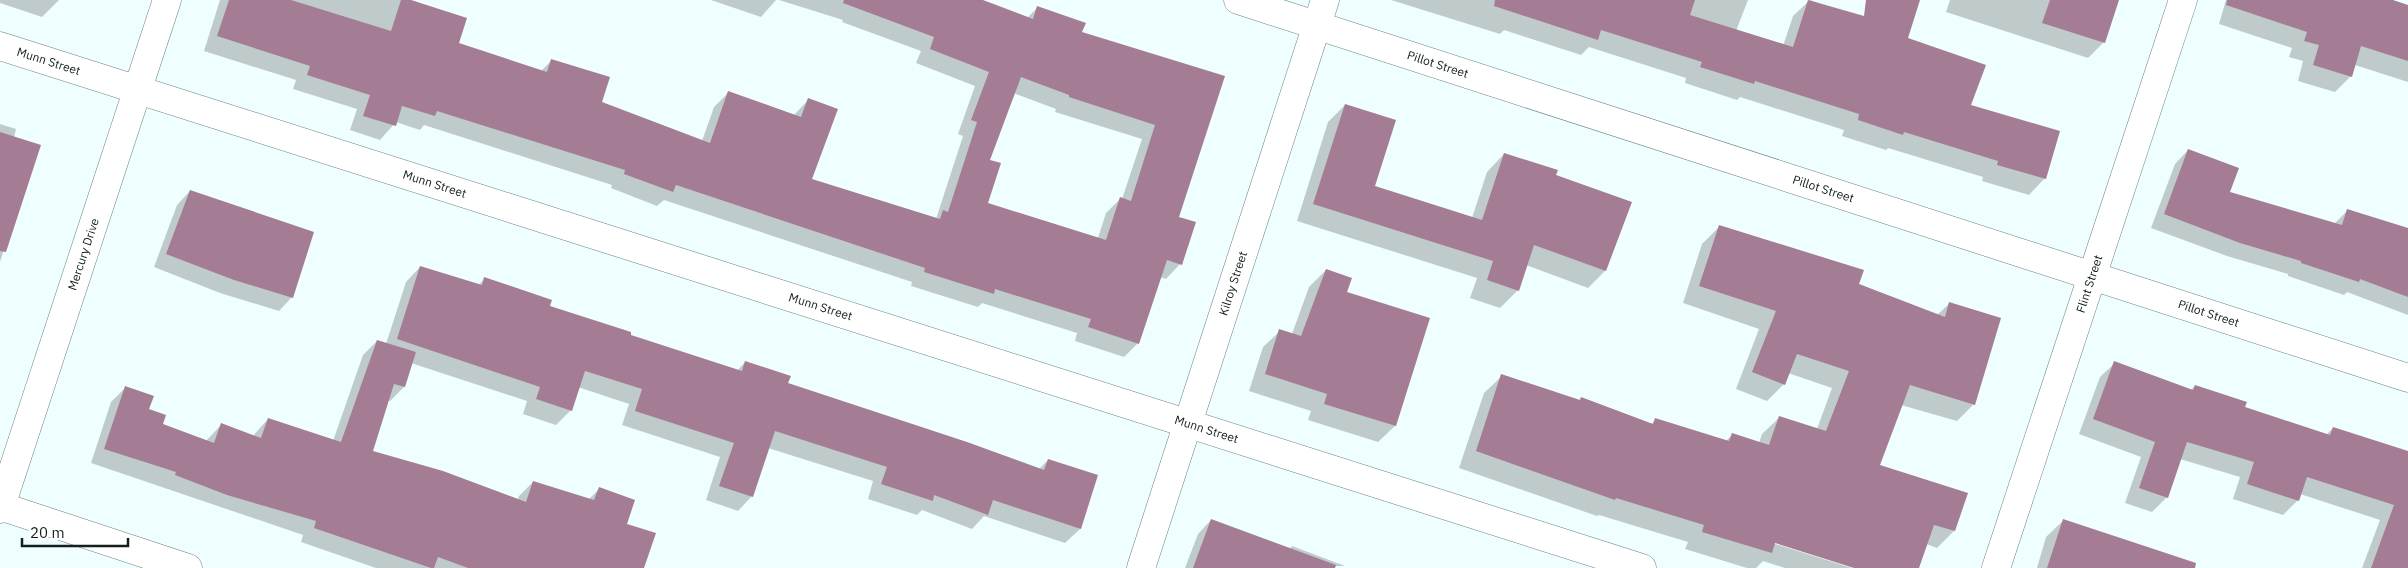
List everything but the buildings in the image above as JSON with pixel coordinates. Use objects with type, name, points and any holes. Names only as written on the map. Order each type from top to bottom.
[{"type":"street","name":"Mercury Drive","points":[[0,507],[167,0]]},
{"type":"street","name":"Pillot Street","points":[[1238,0],[2408,378]]},
{"type":"street","name":"Kilroy Street","points":[[1141,568],[1325,0]]},
{"type":"street","name":"Flint Street","points":[[1996,568],[2183,0]]},
{"type":"street","name":"Munn Street","points":[[0,46],[1642,568]]},
{"type":"street","points":[[0,507],[188,568]]}]
